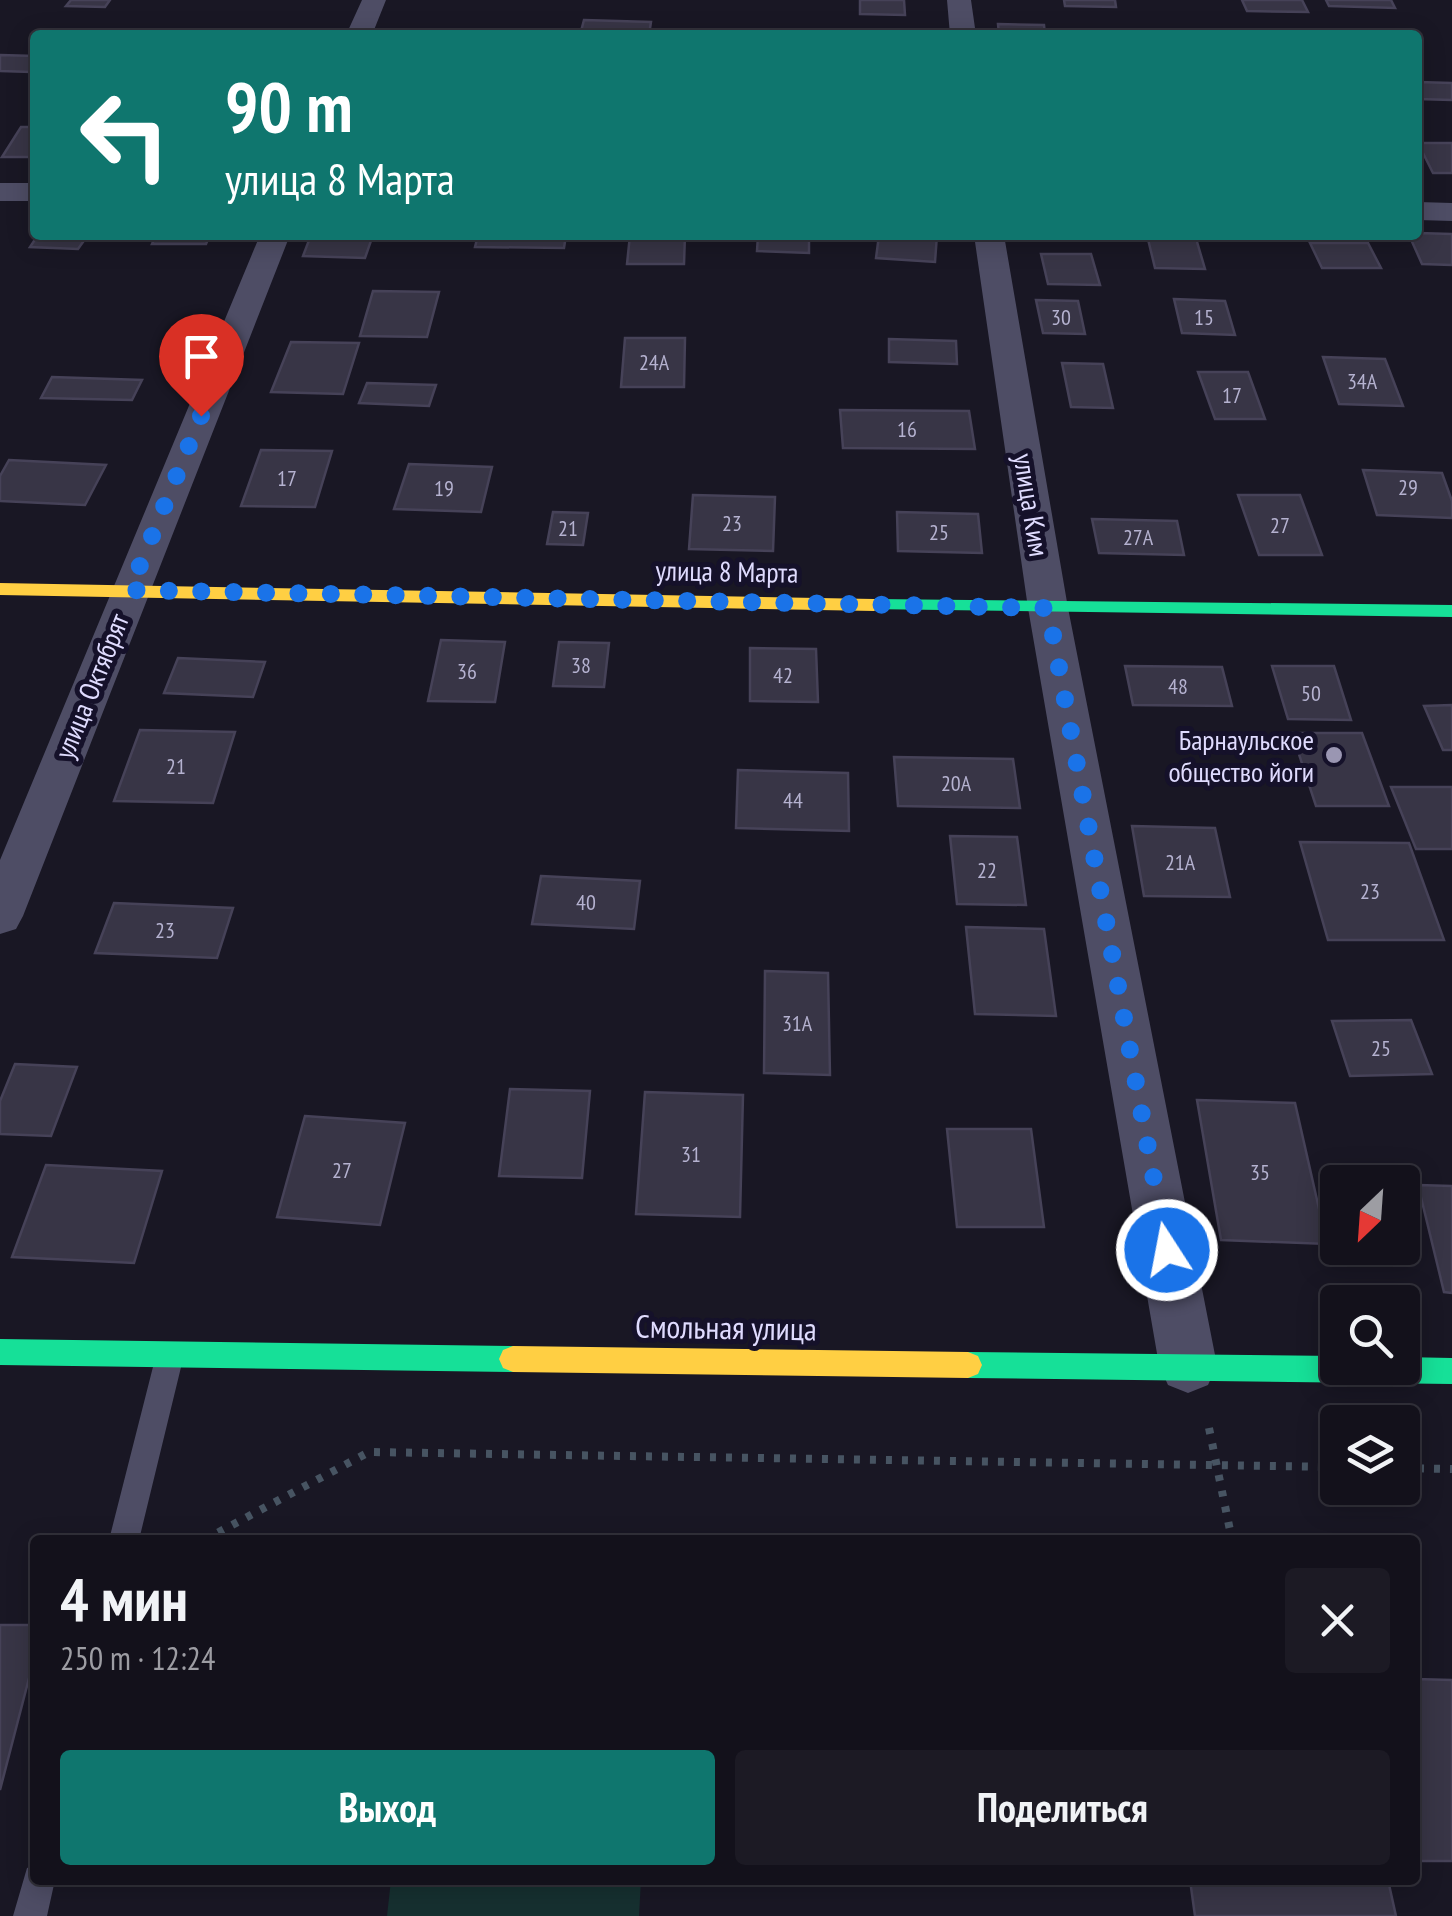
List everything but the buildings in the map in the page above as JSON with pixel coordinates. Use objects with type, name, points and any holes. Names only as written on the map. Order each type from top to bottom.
[{"type":"main road","name":"улица 8 Марта","points":[[0,589],[1048,608],[1452,611]]},
{"type":"main road","name":"Смольная улица","points":[[0,1352],[1452,1370]]},
{"type":"street","points":[[361,30],[374,0]]},
{"type":"street","points":[[959,0],[963,30]]},
{"type":"street","points":[[0,192],[30,192]]},
{"type":"street","points":[[1422,212],[1452,212]]},
{"type":"street","name":"улица Октябрят","points":[[0,916],[273,240]]},
{"type":"street","name":"улица Ким","points":[[990,240],[1048,608],[1188,1365]]},
{"type":"lane","points":[[125,1535],[170,1354]]},
{"type":"lane","points":[[30,1916],[38,1885]]},
{"type":"path","points":[[1206,1415],[1231,1535]]},
{"type":"path","points":[[213,1535],[370,1452],[1320,1467]]},
{"type":"path","points":[[1420,1468],[1452,1469]]},
{"type":"green space","points":[[390,1885],[641,1885],[639,1916],[387,1916]]},
{"type":"traffic: fast","points":[[874,605],[1452,611]]},
{"type":"traffic: fast","points":[[0,1352],[513,1359]]},
{"type":"traffic: fast","points":[[968,1365],[1452,1371]]},
{"type":"traffic: slow","points":[[0,589],[874,605]]},
{"type":"traffic: slow","points":[[513,1359],[968,1365]]},
{"type":"place","name":"Барнаульское общество йоги","points":[[1334,755]]},
{"type":"route","points":[[201,416],[130,590],[1048,608],[1167,1250]]}]
